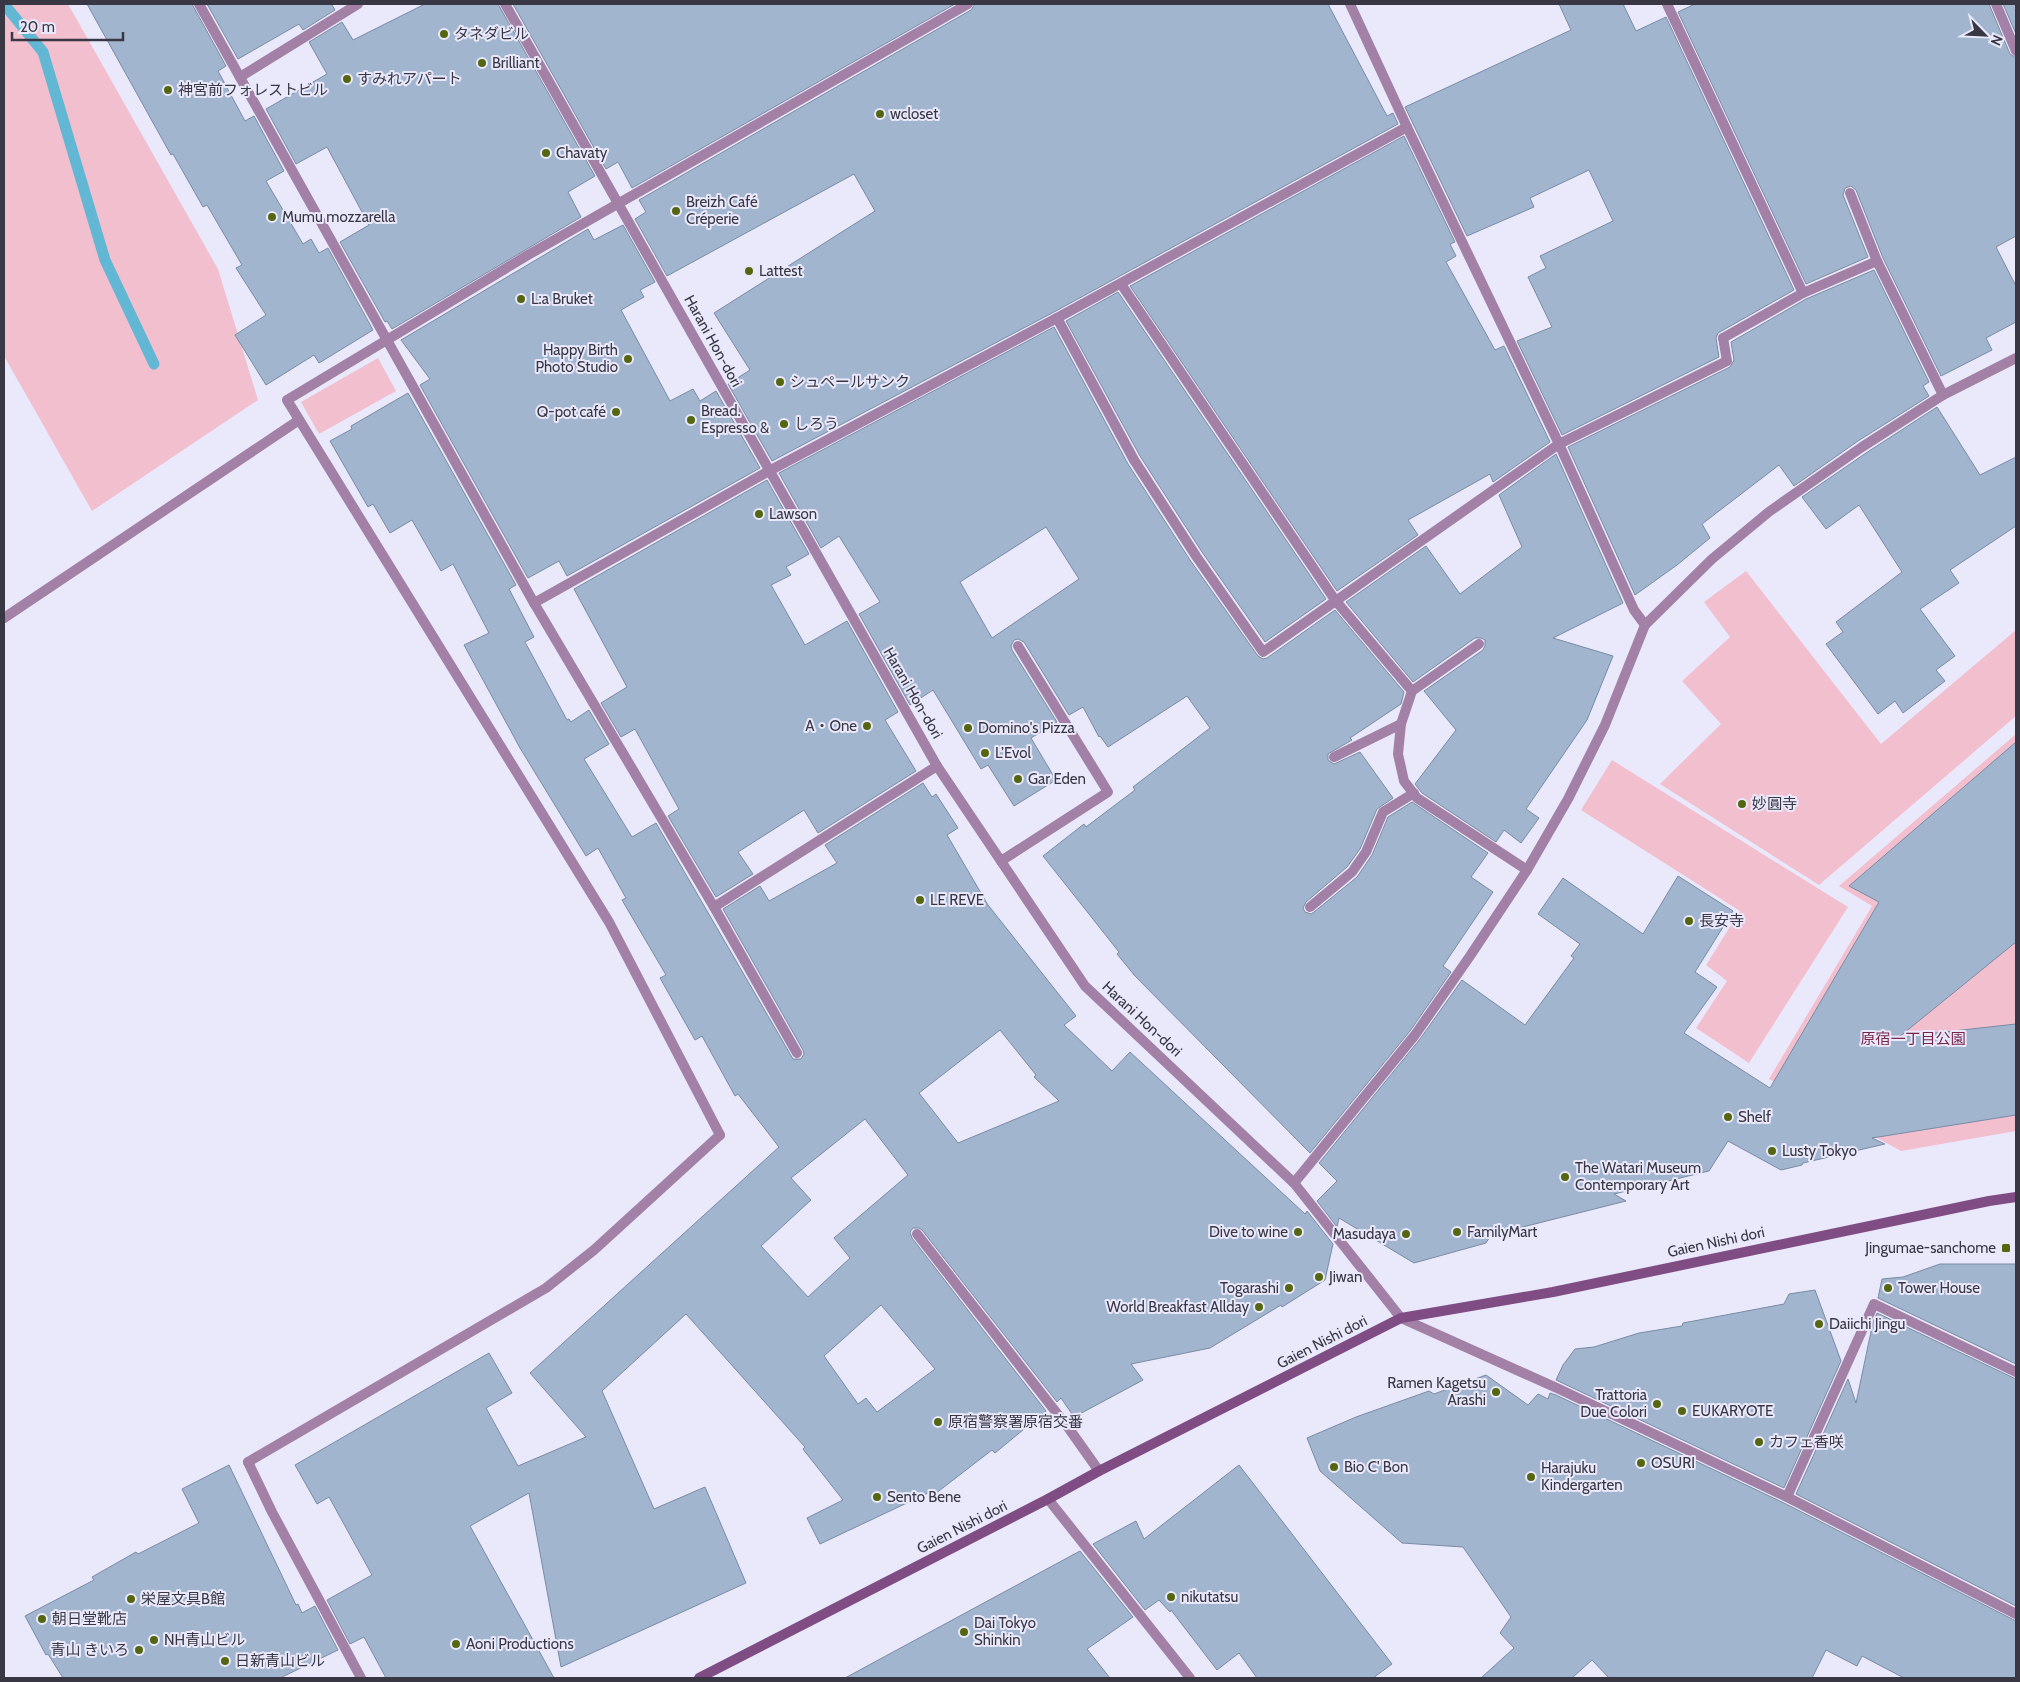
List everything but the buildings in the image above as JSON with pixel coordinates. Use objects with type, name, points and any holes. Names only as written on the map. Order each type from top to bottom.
[{"type":"main road","name":"Gaien Nishi dori","points":[[699,1678],[1099,1471],[1401,1318],[1553,1292],[1989,1201],[2016,1197]]},
{"type":"street","points":[[199,4],[534,604],[714,907],[797,1053]]},
{"type":"street","points":[[240,77],[358,4]]},
{"type":"street","name":"Harani Hon-dori","points":[[505,4],[937,766],[1085,986],[1294,1183],[1401,1318]]},
{"type":"street","points":[[361,1678],[272,1512],[248,1462],[546,1288],[594,1250],[720,1135],[609,922],[287,400],[619,204],[968,4]]},
{"type":"street","points":[[1350,4],[1407,127],[1560,444],[1634,610],[1645,625]]},
{"type":"street","points":[[1667,4],[1803,293]]},
{"type":"street","points":[[1996,4],[2016,51]]},
{"type":"street","points":[[534,604],[769,471],[1121,284],[1407,127]]},
{"type":"street","points":[[1850,193],[1877,261],[1943,395]]},
{"type":"street","points":[[1057,318],[1134,460],[1196,556],[1263,652],[1560,444],[1727,361],[1723,338],[1803,293],[1877,261]]},
{"type":"street","points":[[1121,284],[1335,600],[1412,690]]},
{"type":"street","points":[[1294,1183],[1415,1035],[1527,870],[1568,799],[1605,725],[1645,625],[1712,559],[1770,511],[1862,447],[1943,395],[2016,358]]},
{"type":"street","points":[[4,618],[299,420]]},
{"type":"street","points":[[1479,644],[1412,690],[1401,724],[1398,754],[1404,781],[1417,798],[1527,870]]},
{"type":"street","points":[[1001,861],[1108,792],[1018,646]]},
{"type":"street","points":[[1334,757],[1401,724]]},
{"type":"street","points":[[714,907],[937,766]]},
{"type":"street","points":[[1310,907],[1352,872],[1366,852],[1383,812],[1414,793]]},
{"type":"street","points":[[917,1234],[1065,1422],[1099,1471]]},
{"type":"street","points":[[1787,1497],[1874,1304],[2016,1372]]},
{"type":"street","points":[[1401,1318],[1559,1389],[1787,1497],[2016,1614]]},
{"type":"street","points":[[1048,1499],[1190,1678]]},
{"type":"green space","points":[[4,4],[68,4],[218,269],[258,400],[92,511],[4,356]]},
{"type":"green space","points":[[378,358],[396,391],[319,434],[301,402]]},
{"type":"green space","points":[[1746,571],[1881,744],[2016,630],[2016,716],[1819,885],[1660,784],[1721,724],[1682,681],[1730,637],[1704,602]]},
{"type":"green space","name":"原宿一丁目公園","points":[[2016,734],[2016,1131],[1901,1151],[1769,1079],[1872,906],[1839,886]]},
{"type":"green space","points":[[1612,760],[1848,907],[1749,1063],[1696,1028],[1727,981],[1706,965],[1740,911],[1581,810]]},
{"type":"waterway","points":[[4,4],[43,52],[105,260],[154,364]]},
{"type":"place","name":"タネダビル","points":[[444,34]]},
{"type":"place","name":"Brilliant","points":[[482,63]]},
{"type":"place","name":"すみれアパート","points":[[347,79]]},
{"type":"place","name":"神宮前フォレストビル","points":[[168,90]]},
{"type":"place","name":"wcloset","points":[[880,114]]},
{"type":"place","name":"Chavaty","points":[[546,153]]},
{"type":"place","name":"Breizh Café Créperie","points":[[676,211]]},
{"type":"place","name":"Mumu mozzarella","points":[[272,217]]},
{"type":"place","name":"Lattest","points":[[749,271]]},
{"type":"place","name":"L:a Bruket","points":[[521,299]]},
{"type":"place","name":"Happy Birth Photo Studio","points":[[628,359]]},
{"type":"place","name":"シュペールサンク","points":[[780,382]]},
{"type":"place","name":"Q-pot café","points":[[616,412]]},
{"type":"place","name":"Bread. Espresso &","points":[[691,420]]},
{"type":"place","name":"しろう","points":[[784,424]]},
{"type":"place","name":"Lawson","points":[[759,514]]},
{"type":"place","name":"A・One","points":[[867,726]]},
{"type":"place","name":"Domino's Pizza","points":[[968,728]]},
{"type":"place","name":"L’Evol","points":[[985,753]]},
{"type":"place","name":"Gar Eden","points":[[1018,779]]},
{"type":"place","name":"妙圓寺","points":[[1742,804]]},
{"type":"place","name":"LE REVE","points":[[920,900]]},
{"type":"place","name":"長安寺","points":[[1689,921]]},
{"type":"place","name":"Shelf","points":[[1728,1117]]},
{"type":"place","name":"Lusty Tokyo","points":[[1772,1151]]},
{"type":"place","name":"The Watari Museum Contemporary Art","points":[[1565,1177]]},
{"type":"place","name":"Dive to wine","points":[[1298,1232]]},
{"type":"place","name":"FamilyMart","points":[[1457,1232]]},
{"type":"place","name":"Masudaya","points":[[1406,1234]]},
{"type":"place","name":"Jingumae-sanchome","points":[[2006,1248]]},
{"type":"place","name":"Jiwan","points":[[1319,1277]]},
{"type":"place","name":"Togarashi","points":[[1289,1288]]},
{"type":"place","name":"Tower House","points":[[1888,1288]]},
{"type":"place","name":"World Breakfast Allday","points":[[1259,1307]]},
{"type":"place","name":"Daiichi Jingu","points":[[1819,1324]]},
{"type":"place","name":"Ramen Kagetsu Arashi","points":[[1496,1392]]},
{"type":"place","name":"Trattoria Due Colori","points":[[1657,1404]]},
{"type":"place","name":"EUKARYOTE","points":[[1682,1411]]},
{"type":"place","name":"原宿警察署原宿交番","points":[[938,1422]]},
{"type":"place","name":"カフェ香咲","points":[[1759,1442]]},
{"type":"place","name":"OSURI","points":[[1641,1463]]},
{"type":"place","name":"Bio C' Bon","points":[[1334,1467]]},
{"type":"place","name":"Harajuku Kindergarten","points":[[1531,1477]]},
{"type":"place","name":"Sento Bene","points":[[877,1497]]},
{"type":"place","name":"nikutatsu","points":[[1171,1597]]},
{"type":"place","name":"栄屋文具B館","points":[[131,1599]]},
{"type":"place","name":"朝日堂靴店","points":[[42,1619]]},
{"type":"place","name":"Dai Tokyo Shinkin","points":[[964,1632]]},
{"type":"place","name":"NH青山ビル","points":[[154,1640]]},
{"type":"place","name":"Aoni Productions","points":[[456,1644]]},
{"type":"place","name":"青山 きいろ","points":[[139,1650]]},
{"type":"place","name":"日新青山ビル","points":[[225,1661]]}]
